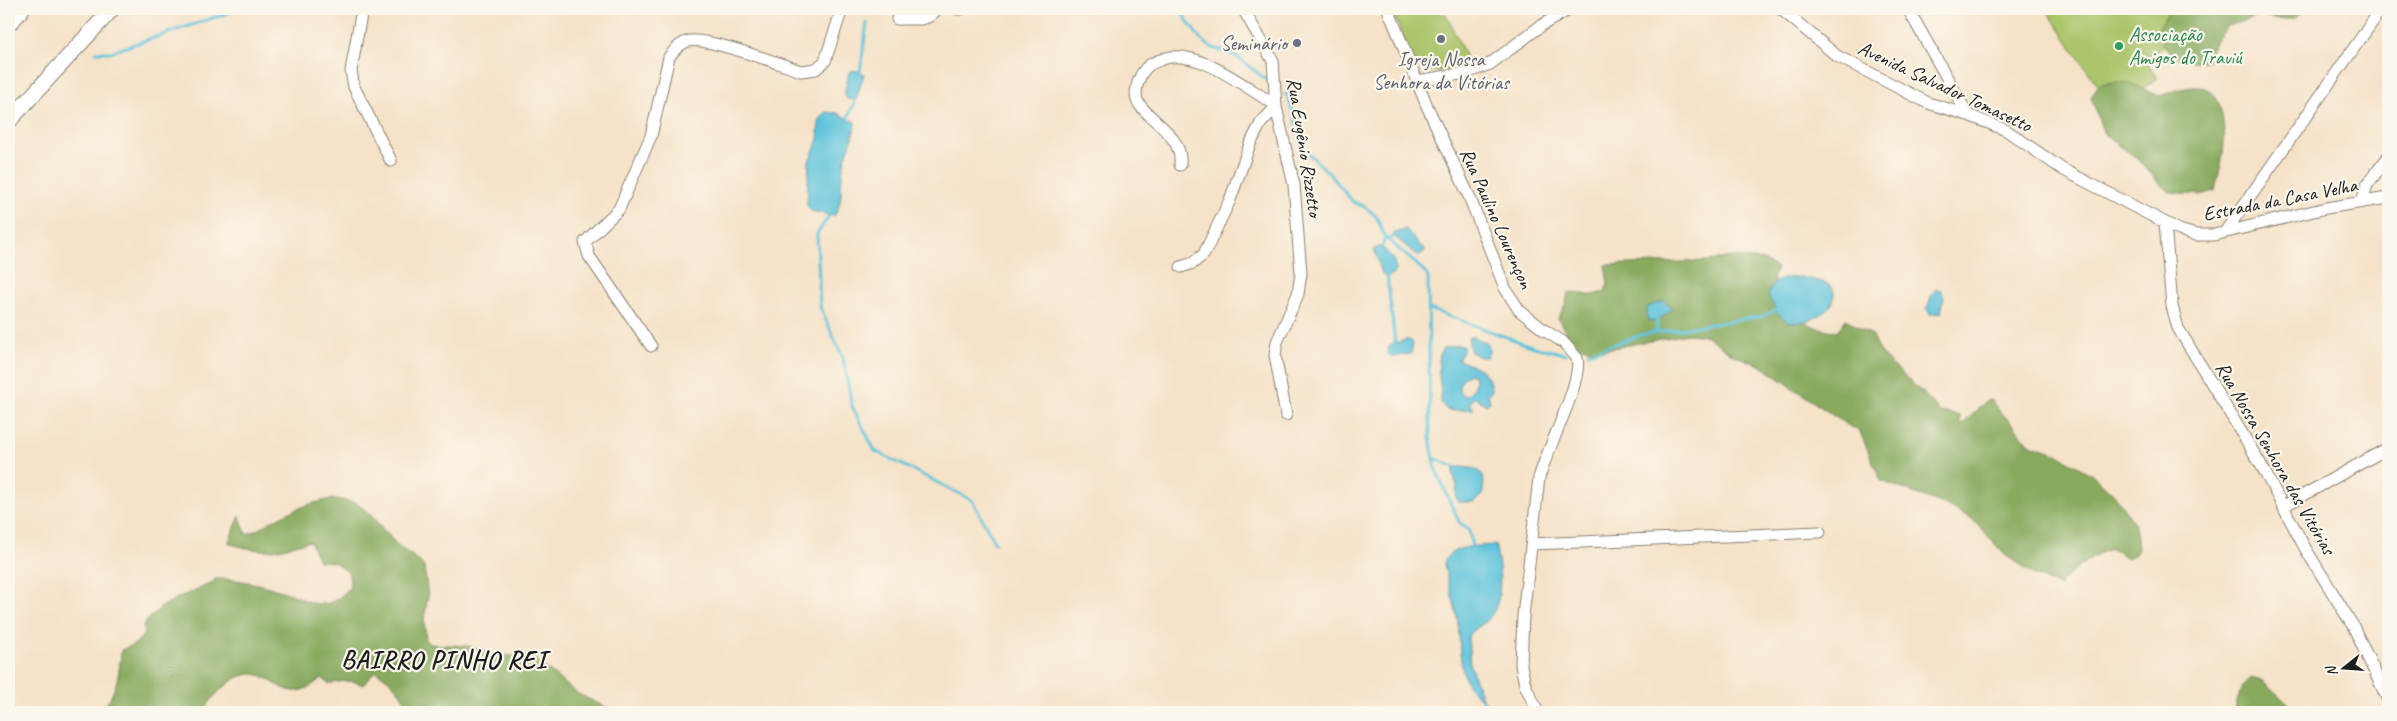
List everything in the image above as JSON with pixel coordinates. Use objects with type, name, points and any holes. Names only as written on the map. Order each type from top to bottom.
[{"type":"highway","points":[[9,20],[19,9]]},
{"type":"main road","points":[[9,121],[112,9]]},
{"type":"street","points":[[362,9],[351,71],[354,87],[391,161]]},
{"type":"street","points":[[651,346],[589,256],[585,242],[619,210],[651,136],[669,57],[675,48],[690,41],[709,42],[801,70],[816,68],[825,61],[842,9]]},
{"type":"street","points":[[897,18],[920,19],[928,17],[938,9]]},
{"type":"street","name":"Rua Eugênio Rizzetto","points":[[1242,9],[1273,61],[1276,106],[1294,185],[1301,273],[1298,294],[1277,342],[1276,355],[1286,415]]},
{"type":"street","name":"Rua Paulino Lourençon","points":[[1388,9],[1444,145],[1469,196],[1512,300],[1519,310],[1563,342],[1578,358],[1578,372],[1574,387],[1544,458],[1539,478],[1523,616],[1521,665],[1525,685],[1538,712]]},
{"type":"street","points":[[1417,81],[1457,75],[1490,64],[1509,52],[1542,25],[1570,9]]},
{"type":"street","name":"Avenida Salvador Tomasetto","points":[[1781,9],[1837,56],[1928,103],[1968,115],[2006,130],[2062,169],[2152,218]]},
{"type":"street","points":[[1908,9],[1968,115]]},
{"type":"street","points":[[2225,232],[2375,18]]},
{"type":"street","points":[[1180,165],[1181,158],[1175,142],[1164,127],[1140,106],[1136,98],[1136,89],[1141,75],[1148,66],[1173,56],[1195,60],[1242,82],[1276,106],[1261,123],[1250,144],[1230,200],[1204,254],[1194,263],[1181,267]]},
{"type":"street","points":[[2362,202],[2367,185],[2388,157]]},
{"type":"street","name":"Estrada da Casa Velha","points":[[2152,218],[2196,235],[2225,232],[2388,198]]},
{"type":"street","name":"Rua Nossa Senhora das Vitórias","points":[[2164,224],[2172,306],[2178,328],[2236,421],[2284,506],[2305,548],[2353,626],[2388,700]]},
{"type":"street","points":[[2284,506],[2388,448]]},
{"type":"street","points":[[1532,544],[1820,532]]},
{"type":"green space","points":[[1391,9],[1439,9],[1441,14],[1446,14],[1469,64],[1448,70],[1434,71],[1421,68],[1415,64]]},
{"type":"green space","name":"Associação Amigos do Traviú","points":[[2046,9],[2173,9],[2189,32],[2145,59],[2158,78],[2113,109]]},
{"type":"green space","points":[[2170,9],[2307,9],[2295,18],[2279,20],[2259,16],[2228,26],[2217,38],[2207,56],[2209,60],[2197,62],[2174,56],[2165,48],[2158,29]]},
{"type":"green space","points":[[2131,83],[2159,96],[2193,87],[2204,88],[2213,93],[2220,107],[2224,130],[2224,149],[2215,191],[2200,195],[2170,192],[2157,181],[2139,160],[2104,134],[2091,97],[2100,84]]},
{"type":"green space","points":[[1731,257],[1762,260],[1777,268],[1773,277],[1776,288],[1789,315],[1816,327],[1837,332],[1846,319],[1873,336],[1882,355],[1930,400],[1940,412],[1960,416],[1960,424],[1964,423],[1986,401],[1991,400],[2025,440],[2035,446],[2053,452],[2094,476],[2117,498],[2134,523],[2138,548],[2134,555],[2127,558],[2113,550],[2102,552],[2065,578],[2061,582],[2061,587],[2034,575],[2005,555],[1972,519],[1944,504],[1881,481],[1860,432],[1760,365],[1733,355],[1707,336],[1688,334],[1596,351],[1579,346],[1566,333],[1558,318],[1566,303],[1568,293],[1577,292],[1593,295],[1605,291],[1608,283],[1605,265],[1709,261]]},
{"type":"green space","points":[[337,499],[356,503],[368,512],[398,546],[418,560],[424,567],[428,595],[424,620],[426,639],[430,644],[468,646],[499,656],[533,658],[578,694],[616,712],[411,712],[397,689],[375,671],[363,685],[346,681],[329,684],[322,678],[309,687],[298,691],[286,689],[266,678],[248,674],[231,681],[224,687],[205,708],[206,712],[99,712],[105,706],[116,684],[121,650],[135,644],[145,633],[143,626],[158,610],[174,600],[212,583],[215,579],[253,583],[317,604],[330,603],[341,596],[350,587],[349,573],[334,562],[319,561],[310,541],[278,549],[262,550],[230,544],[229,541],[240,516],[246,534],[304,506]]},
{"type":"green space","points":[[2250,678],[2263,681],[2297,712],[2234,712],[2242,686]]},
{"type":"water","points":[[854,70],[864,74],[856,100],[847,99],[844,95],[849,72]]},
{"type":"water","points":[[825,112],[837,113],[855,122],[854,134],[843,167],[839,205],[834,216],[811,211],[807,206],[809,161],[819,139],[820,118]]},
{"type":"water","points":[[1406,229],[1418,244],[1426,250],[1418,257],[1392,234]]},
{"type":"water","points":[[1380,246],[1389,254],[1394,263],[1396,271],[1388,276],[1382,274],[1374,249]]},
{"type":"water","points":[[1800,277],[1824,282],[1832,287],[1834,298],[1832,304],[1821,315],[1805,321],[1790,322],[1779,314],[1768,296],[1775,282]]},
{"type":"water","points":[[1936,289],[1941,290],[1944,297],[1941,313],[1930,314],[1927,309],[1932,294]]},
{"type":"water","points":[[1664,301],[1672,309],[1657,321],[1649,321],[1646,314],[1648,307]]},
{"type":"water","points":[[1473,336],[1487,344],[1490,349],[1487,357],[1480,357],[1471,352],[1468,338]]},
{"type":"water","points":[[1410,340],[1413,343],[1411,354],[1392,357],[1388,354],[1389,345]]},
{"type":"water","points":[[1463,346],[1463,352],[1458,359],[1476,367],[1486,375],[1492,391],[1488,394],[1490,402],[1486,405],[1475,397],[1469,403],[1474,409],[1454,411],[1446,409],[1441,402],[1439,374],[1439,360],[1443,348]],"holes":[[[1470,374],[1475,377],[1473,388],[1465,396],[1459,391],[1460,383]]]},
{"type":"water","points":[[1454,467],[1480,471],[1484,480],[1484,487],[1482,496],[1474,502],[1459,502],[1456,498],[1457,485],[1453,474]]},
{"type":"water","points":[[1495,545],[1500,578],[1497,604],[1489,618],[1468,635],[1470,665],[1482,699],[1473,692],[1467,683],[1464,673],[1461,662],[1457,617],[1444,564],[1446,558],[1451,553],[1458,550],[1473,546]]},
{"type":"waterway","points":[[96,52],[111,52],[240,9]]},
{"type":"waterway","points":[[1179,9],[1200,39],[1211,47],[1236,56],[1269,82]]},
{"type":"waterway","points":[[860,72],[867,23]]},
{"type":"waterway","points":[[1285,94],[1288,96],[1305,150],[1330,174],[1353,202],[1365,207],[1376,216],[1385,237],[1423,270],[1428,277],[1430,438],[1436,470],[1459,522],[1469,530],[1472,547]]},
{"type":"waterway","points":[[848,117],[856,100]]},
{"type":"waterway","points":[[829,216],[817,234],[820,307],[843,358],[852,406],[875,451],[972,500],[995,543]]},
{"type":"waterway","points":[[1382,247],[1385,237]]},
{"type":"waterway","points":[[1387,240],[1394,237]]},
{"type":"waterway","points":[[1387,276],[1395,343]]},
{"type":"waterway","points":[[1429,309],[1534,347],[1566,354]]},
{"type":"waterway","points":[[1588,353],[1641,335],[1763,316],[1776,310]]},
{"type":"waterway","points":[[1656,333],[1657,321]]},
{"type":"waterway","points":[[1434,458],[1454,467]]},
{"type":"waterway","points":[[1482,699],[1494,712]]},
{"type":"place","name":"Igreja Nossa Senhora da Vitórias","points":[[1441,39]]},
{"type":"place","name":"Seminário","points":[[1297,43]]},
{"type":"place","name":"Associação Amigos do Traviú","points":[[2119,46]]},
{"type":"district","name":"BAIRRO PINHO REI","points":[[444,659]]}]
